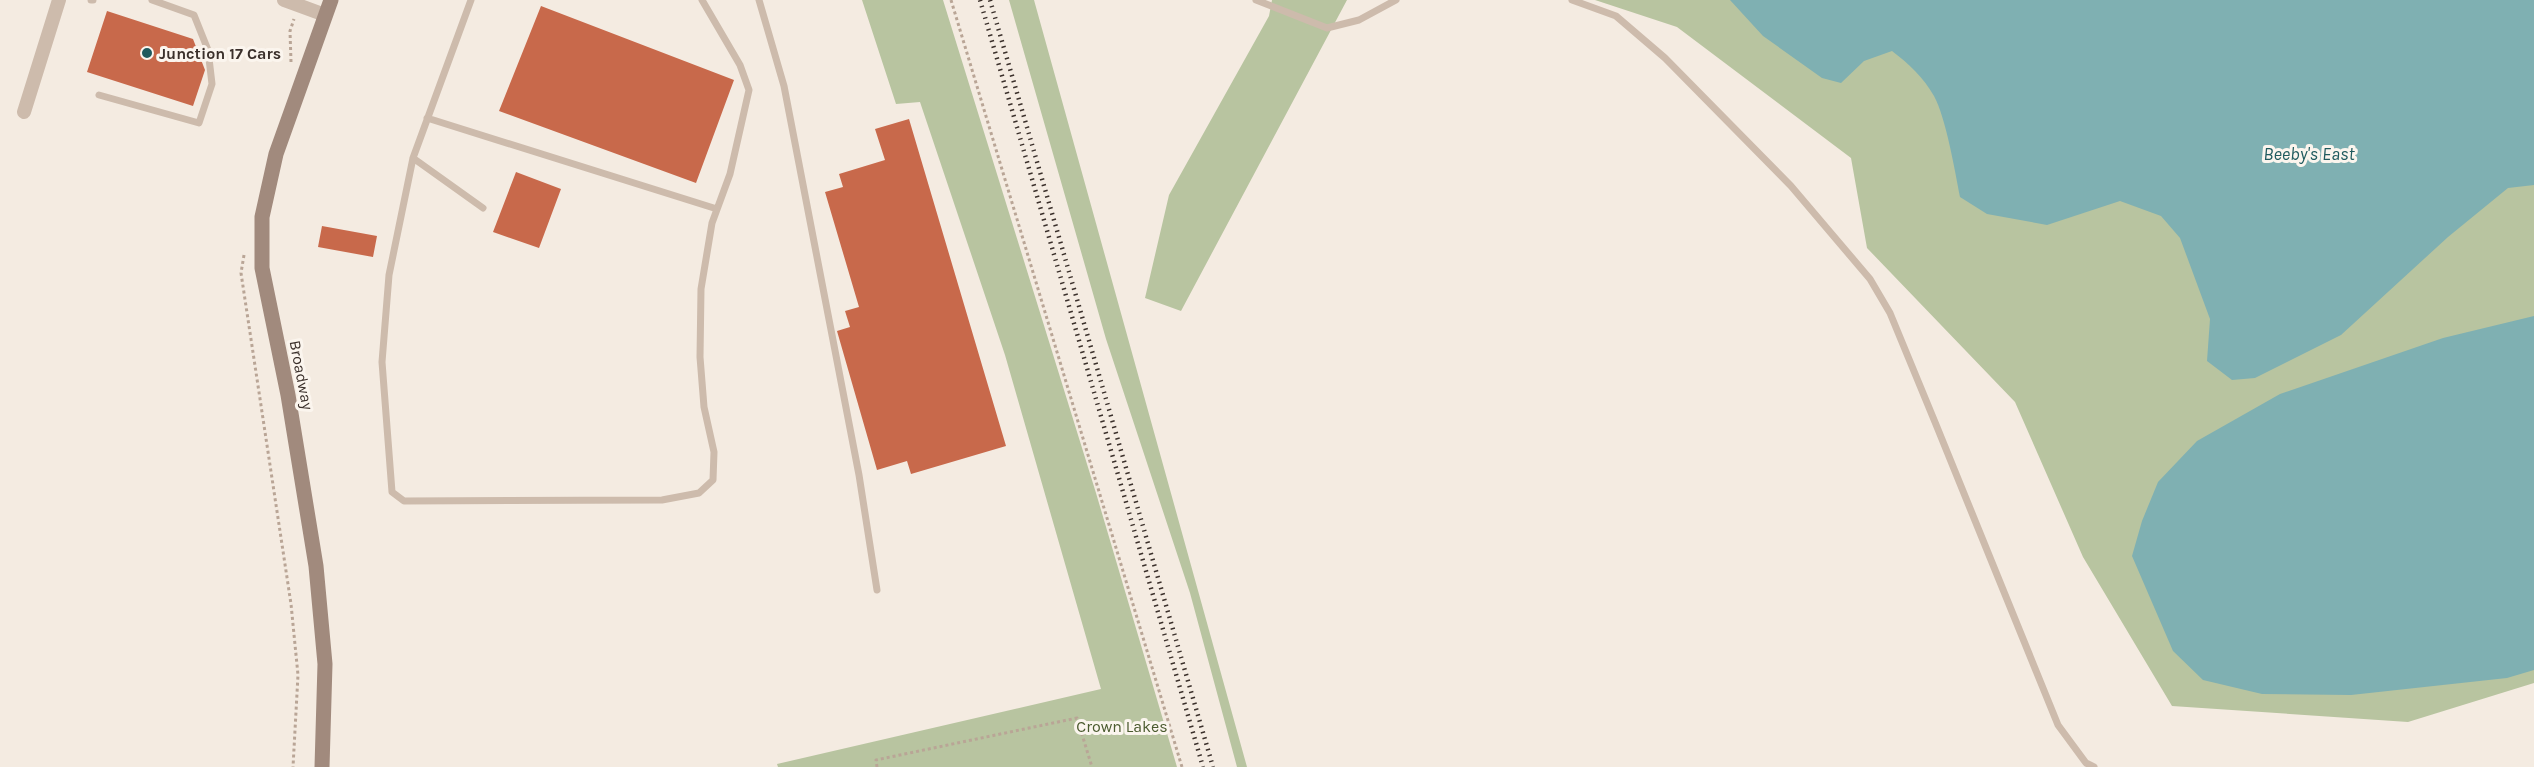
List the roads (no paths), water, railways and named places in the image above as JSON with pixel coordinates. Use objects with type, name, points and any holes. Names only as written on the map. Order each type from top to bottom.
[{"type":"main road","name":"Broadway","points":[[322,767],[325,664],[316,566],[288,395],[262,268],[262,217],[276,154],[331,0]]},
{"type":"street","points":[[24,112],[59,0]]},
{"type":"street","points":[[284,0],[325,15]]},
{"type":"lane","points":[[99,95],[200,123],[212,84],[208,50],[201,32],[194,15],[152,0]]},
{"type":"lane","points":[[471,0],[413,158],[389,275],[382,362],[392,492],[404,501],[662,500],[699,493],[713,480],[714,452],[704,406],[700,357],[701,289],[711,223],[730,174],[749,90],[740,64],[702,0]]},
{"type":"lane","points":[[759,0],[784,86],[859,475],[878,590]]},
{"type":"lane","points":[[1256,0],[1327,28],[1359,20],[1396,0]]},
{"type":"lane","points":[[1572,0],[1616,16],[1665,58],[1791,186],[1870,279],[1890,313],[2058,725],[2086,763],[2094,767]]},
{"type":"lane","points":[[427,118],[717,209]]},
{"type":"lane","points":[[413,158],[483,208]]},
{"type":"water","name":"Beeby's East","points":[[1730,0],[2534,0],[2534,185],[2508,188],[2448,237],[2341,335],[2255,378],[2232,380],[2207,361],[2210,319],[2180,238],[2161,216],[2120,201],[2047,225],[1987,214],[1960,197],[1950,145],[1934,96],[1915,71],[1892,51],[1864,61],[1841,83],[1822,78],[1763,36]]},
{"type":"water","points":[[2534,316],[2534,670],[2507,678],[2351,695],[2262,694],[2203,680],[2173,651],[2132,556],[2142,521],[2158,482],[2197,441],[2280,394],[2443,338]]},
{"type":"railway","points":[[980,0],[1203,767]]},
{"type":"railway","points":[[990,0],[1213,767]]},
{"type":"place","name":"Junction 17 Cars","points":[[147,53]]},
{"type":"park label","name":"Crown Lakes","points":[[1122,726]]}]
